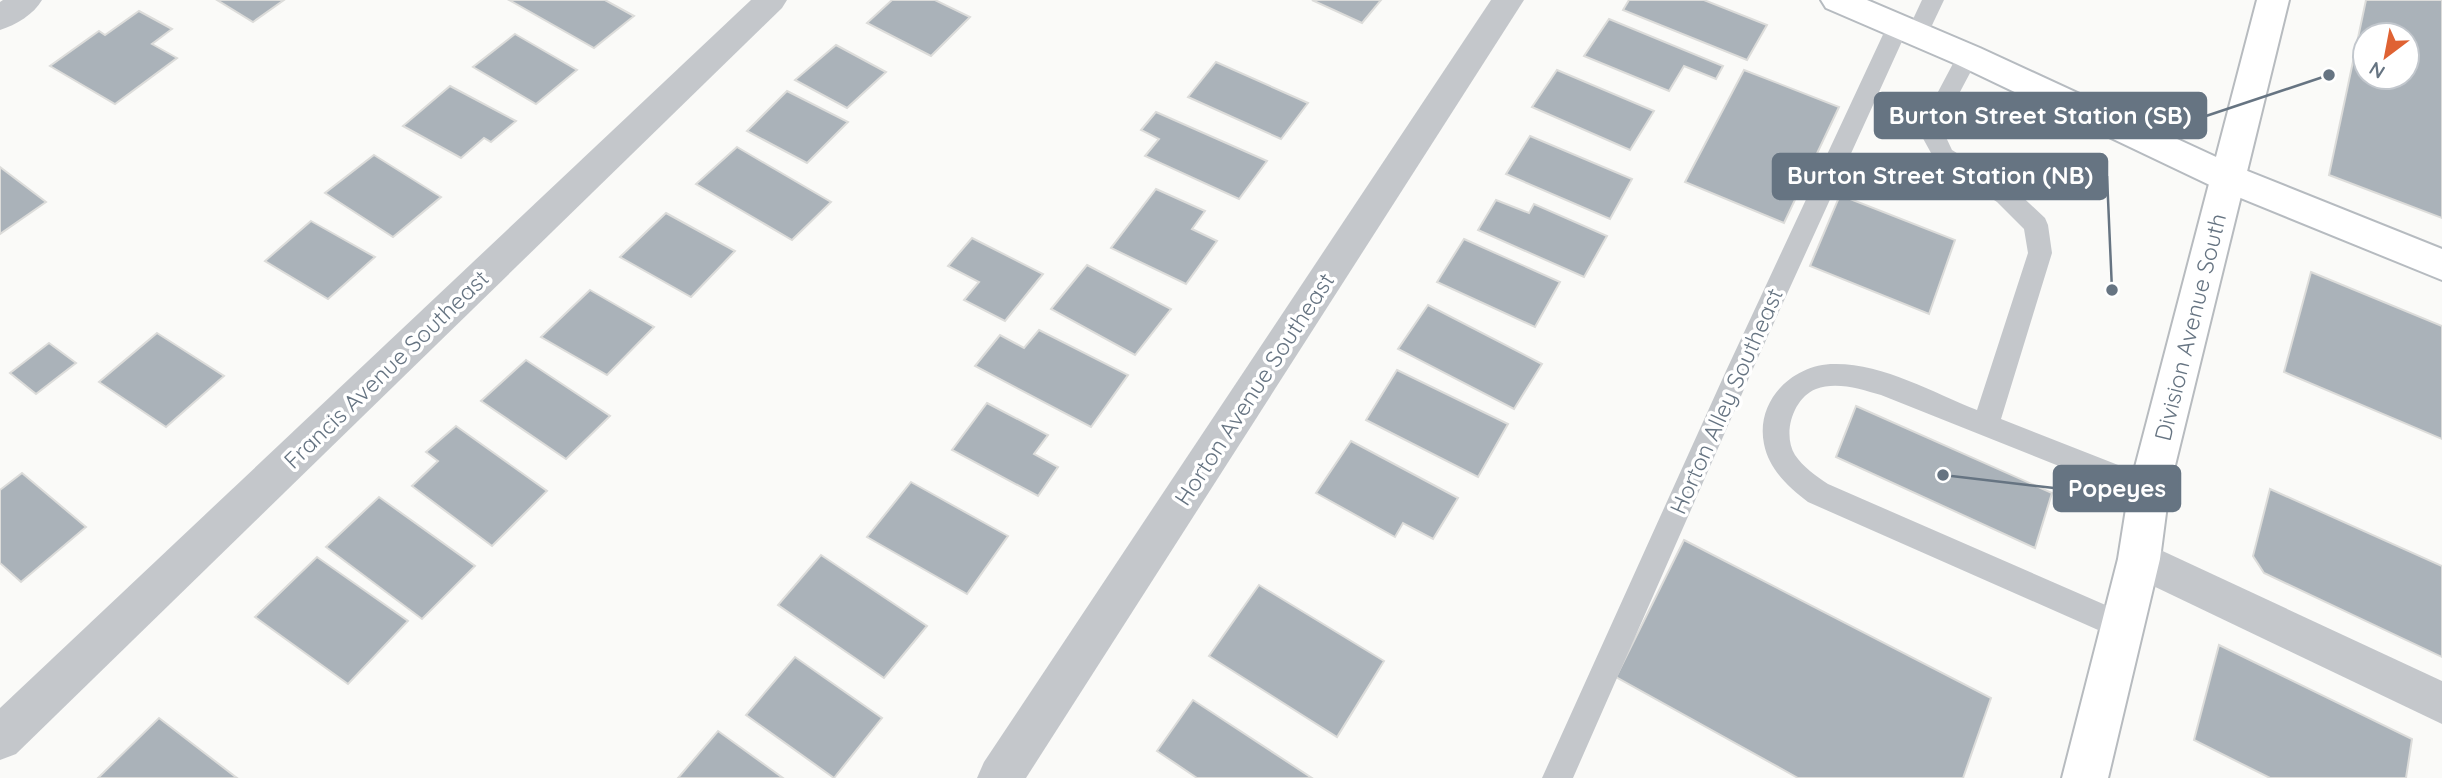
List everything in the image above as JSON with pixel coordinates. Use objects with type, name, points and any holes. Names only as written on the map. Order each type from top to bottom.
[{"type":"main road","points":[[1837,0],[1968,56],[2228,178],[2442,265]]},
{"type":"main road","name":"Division Avenue South","points":[[2085,778],[2139,559],[2149,490],[2273,0]]},
{"type":"street","points":[[0,18],[26,0]]},
{"type":"street","name":"Francis Avenue Southeast","points":[[0,738],[771,0]]},
{"type":"street","name":"Horton Avenue Southeast","points":[[1000,778],[1508,0]]},
{"type":"street","points":[[2139,559],[2442,703]]},
{"type":"lane","name":"Horton Alley Southeast","points":[[1557,778],[1739,371],[1908,30],[1933,0]]},
{"type":"lane","points":[[1968,56],[1941,107],[1932,133],[1944,156],[2005,195],[2036,225],[2040,253],[1986,425]]},
{"type":"lane","points":[[2123,627],[1818,493],[1795,476],[1777,446],[1774,433],[1787,395],[1808,380],[1836,375],[1885,385],[2149,490]]},
{"type":"building","points":[[217,0],[284,0],[253,22]]},
{"type":"building","points":[[509,0],[605,0],[634,16],[594,48]]},
{"type":"building","points":[[892,0],[935,0],[970,17],[931,56],[867,23]]},
{"type":"building","points":[[1312,0],[1381,0],[1362,23]]},
{"type":"building","points":[[1629,0],[1704,0],[1767,25],[1747,60],[1623,10]]},
{"type":"building","points":[[2366,0],[2442,0],[2442,218],[2329,175],[2351,71],[2351,91],[2421,91],[2421,21],[2362,21]]},
{"type":"building","points":[[139,11],[172,29],[152,44],[177,58],[115,104],[50,66],[99,31],[105,35]]},
{"type":"building","points":[[1609,19],[1723,66],[1716,79],[1684,66],[1669,91],[1584,56]]},
{"type":"building","points":[[515,34],[577,70],[536,104],[473,67]]},
{"type":"building","points":[[836,45],[886,72],[847,108],[795,80]]},
{"type":"building","points":[[1216,62],[1308,103],[1281,139],[1188,97]]},
{"type":"building","points":[[1557,70],[1654,111],[1630,150],[1532,107]]},
{"type":"building","points":[[1744,70],[1839,107],[1784,223],[1685,182]]},
{"type":"building","points":[[450,86],[516,121],[491,142],[484,138],[461,158],[403,126]]},
{"type":"building","points":[[787,91],[848,122],[807,163],[747,131]]},
{"type":"building","points":[[1156,112],[1267,161],[1239,199],[1145,156],[1159,139],[1141,130]]},
{"type":"building","points":[[1530,136],[1632,179],[1610,219],[1506,174]]},
{"type":"building","points":[[737,147],[831,202],[792,240],[696,184]]},
{"type":"building","points":[[374,155],[441,197],[393,237],[325,193]]},
{"type":"building","points":[[0,167],[46,202],[0,234]]},
{"type":"building","points":[[1156,189],[1205,211],[1192,229],[1217,241],[1186,284],[1111,248]]},
{"type":"building","points":[[1840,195],[1955,240],[1929,314],[1810,266]]},
{"type":"building","points":[[1496,200],[1529,213],[1534,204],[1607,236],[1584,277],[1478,230]]},
{"type":"building","points":[[666,213],[735,251],[691,297],[620,257]]},
{"type":"building","points":[[311,221],[375,257],[328,299],[265,261]]},
{"type":"building","points":[[972,238],[1043,274],[1005,321],[964,300],[979,282],[948,266]]},
{"type":"building","points":[[1464,239],[1560,282],[1535,327],[1437,282]]},
{"type":"building","points":[[1087,265],[1171,309],[1135,355],[1051,309]]},
{"type":"building","points":[[2311,272],[2442,326],[2442,439],[2284,372]]},
{"type":"building","points":[[590,290],[654,327],[607,375],[541,337]]},
{"type":"building","points":[[1428,305],[1542,364],[1514,409],[1398,349]]},
{"type":"building","points":[[1039,330],[1128,375],[1091,427],[975,366],[1000,335],[1024,348]]},
{"type":"building","points":[[157,333],[224,376],[166,427],[99,382]]},
{"type":"building","points":[[49,343],[76,363],[36,394],[10,373]]},
{"type":"building","points":[[526,360],[610,416],[566,459],[481,401]]},
{"type":"building","points":[[1397,370],[1508,424],[1478,477],[1366,420]]},
{"type":"building","points":[[987,403],[1048,435],[1034,454],[1058,467],[1038,496],[952,450]]},
{"type":"building","points":[[1856,406],[2052,493],[2035,548],[1836,457]]},
{"type":"building","points":[[456,426],[547,491],[492,546],[412,486],[438,461],[426,452]]},
{"type":"building","points":[[1351,441],[1458,498],[1433,539],[1403,523],[1395,537],[1316,493]]},
{"type":"building","points":[[22,473],[86,527],[21,582],[0,563],[0,490]]},
{"type":"building","points":[[911,482],[1008,536],[967,594],[867,537]]},
{"type":"building","points":[[2270,489],[2442,566],[2442,657],[2264,573],[2253,556]]},
{"type":"building","points":[[379,497],[475,566],[422,619],[326,547]]},
{"type":"building","points":[[1684,540],[1991,698],[1963,778],[1798,778],[1616,677]]},
{"type":"building","points":[[821,555],[927,626],[884,678],[778,605]]},
{"type":"building","points":[[317,557],[408,621],[348,684],[255,617]]},
{"type":"building","points":[[1259,585],[1384,661],[1337,737],[1209,656]]},
{"type":"building","points":[[2219,645],[2412,739],[2406,778],[2270,778],[2194,740]]},
{"type":"building","points":[[795,657],[882,718],[834,778],[746,715]]},
{"type":"building","points":[[1193,700],[1312,778],[1197,778],[1157,751]]},
{"type":"building","points":[[159,718],[237,778],[98,778]]},
{"type":"building","points":[[718,731],[783,778],[678,778]]},
{"type":"place","name":"Burton Street Station (SB)","points":[[2329,75]]},
{"type":"place","name":"Burton Street Station (NB)","points":[[2112,290]]},
{"type":"place","name":"Popeyes","points":[[1943,475]]}]
